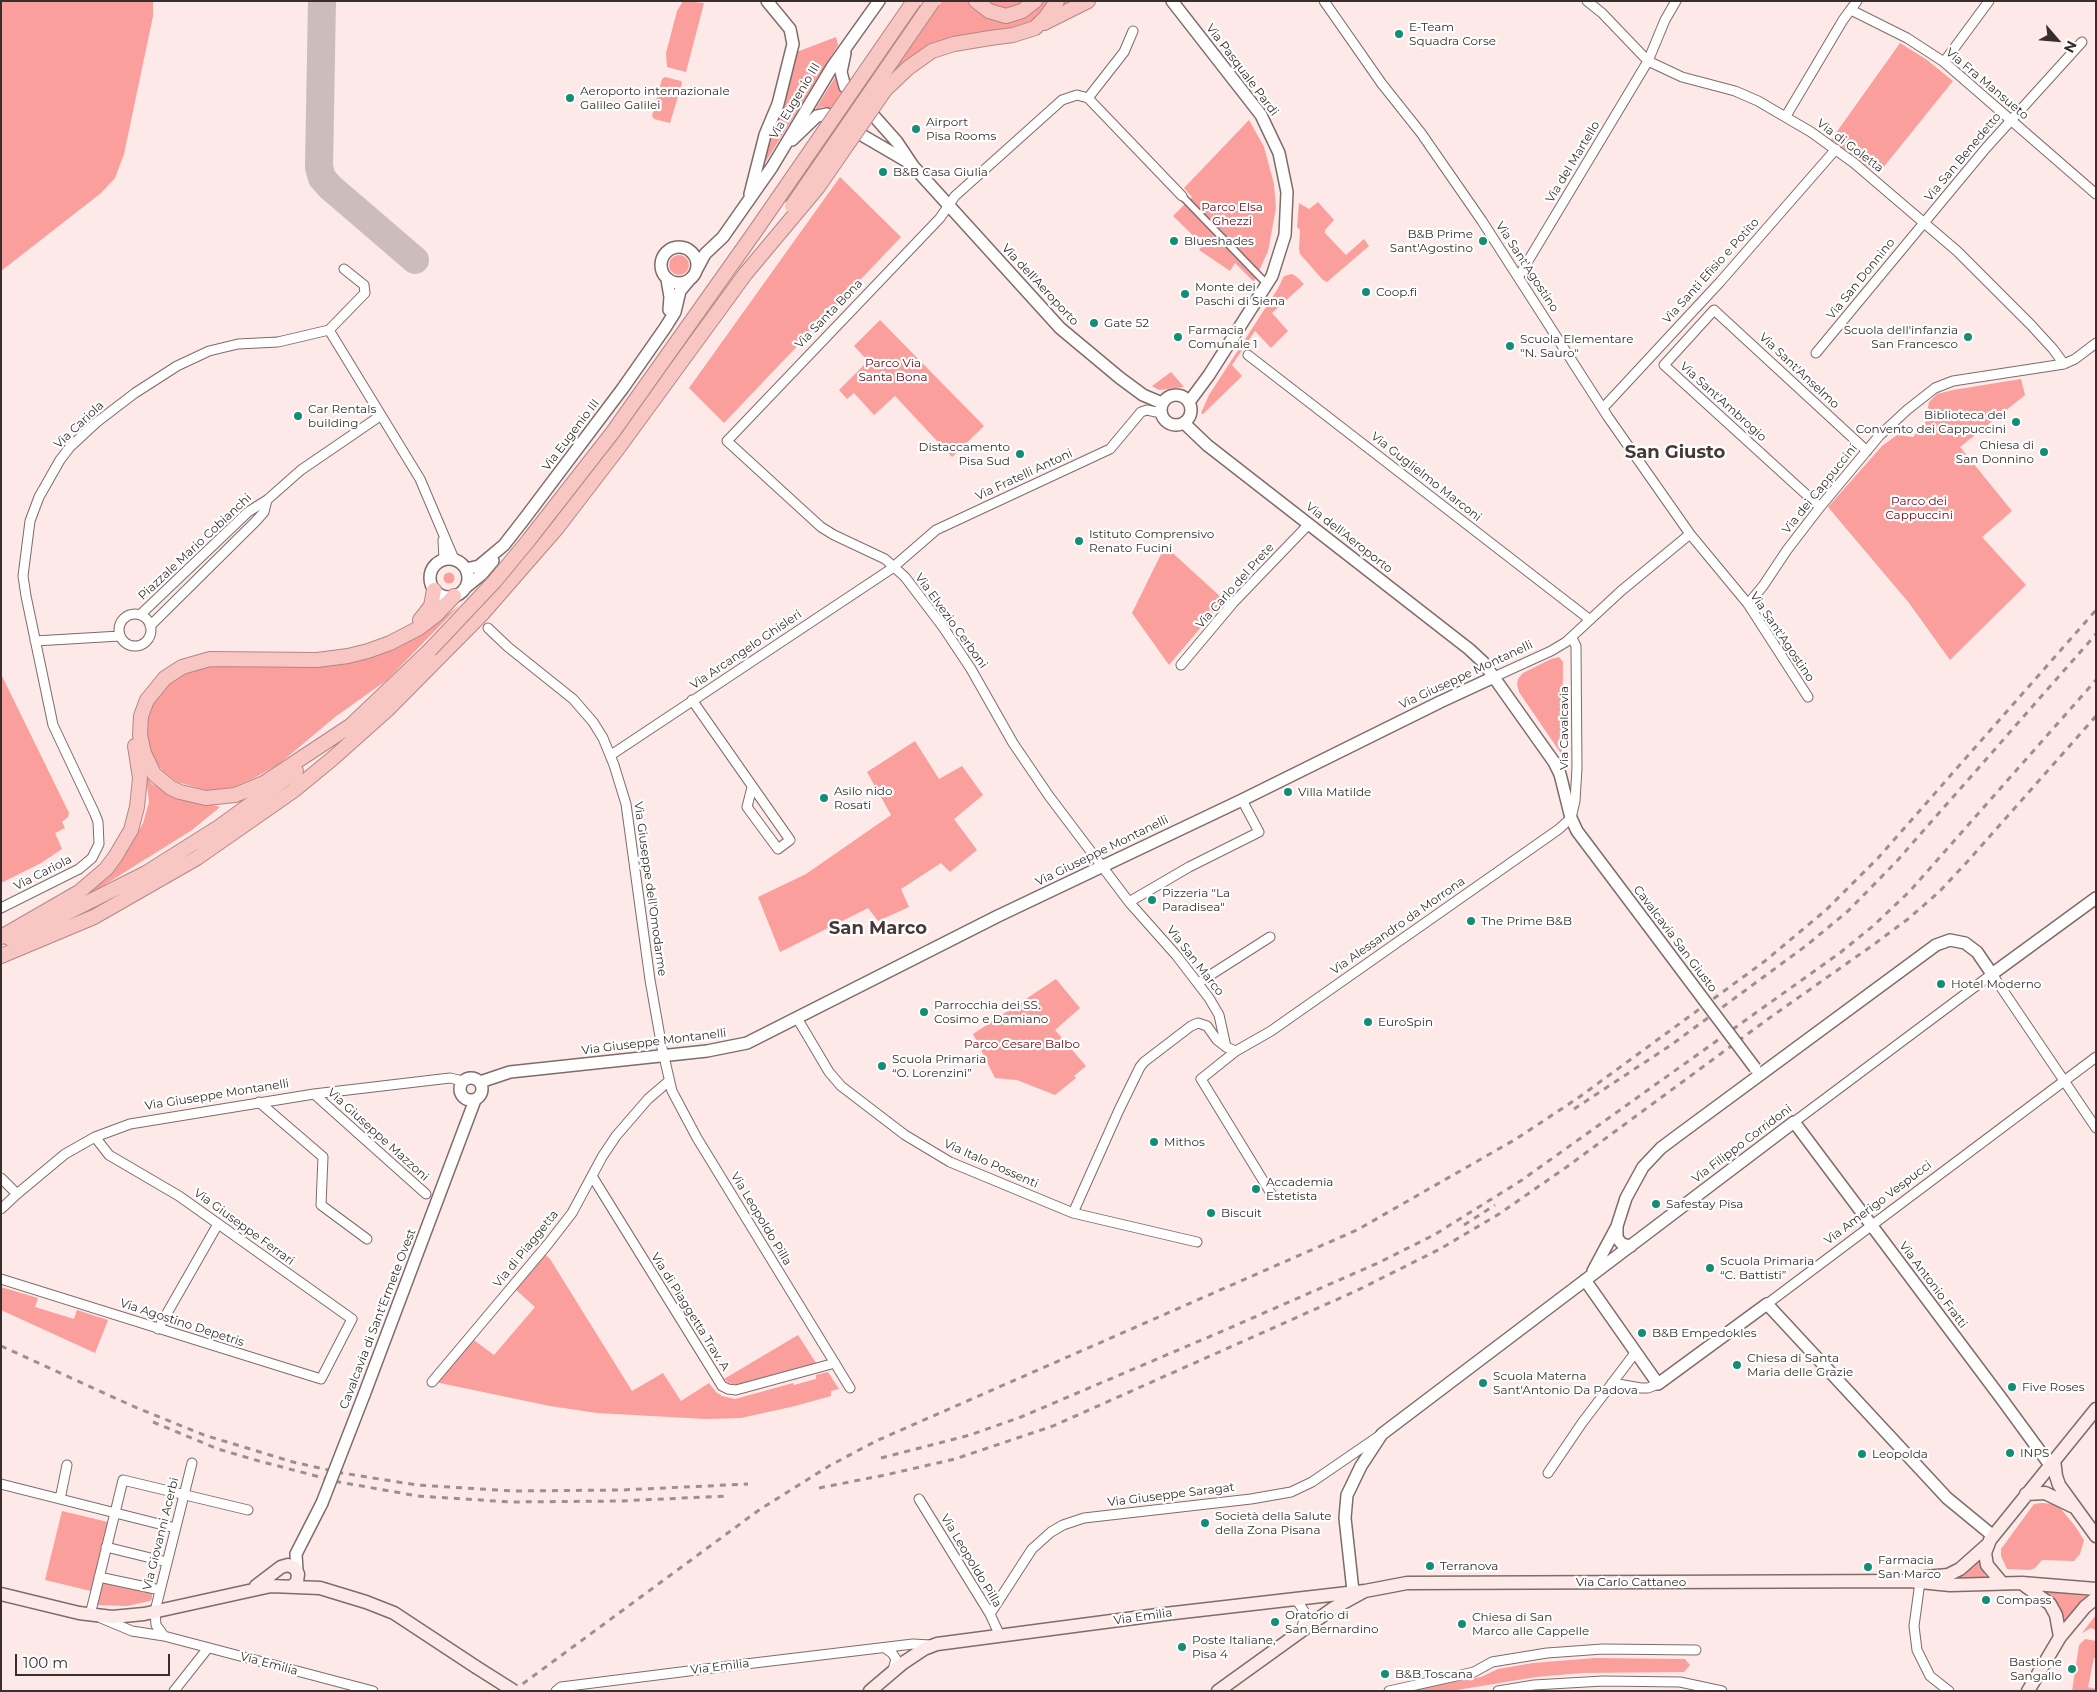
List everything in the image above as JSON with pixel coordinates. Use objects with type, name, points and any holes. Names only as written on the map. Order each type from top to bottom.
[{"type":"highway","points":[[1,956],[94,917],[197,858],[239,830],[332,759],[387,710],[517,554],[613,432],[754,233],[914,1]]},
{"type":"highway","points":[[1,941],[45,924],[146,873],[251,806],[353,724],[484,613],[557,528],[628,435],[746,273],[933,1]]},
{"type":"highway","points":[[976,1],[986,10],[1001,15],[1011,15],[1022,11],[1035,1]]},
{"type":"highway","points":[[1035,28],[1046,18],[1058,1]]},
{"type":"highway","points":[[746,273],[818,187],[885,90],[908,68],[932,51],[954,44],[1035,28],[1088,1]]},
{"type":"highway","points":[[1,936],[23,922],[49,911],[79,892],[106,869],[125,841],[135,819],[139,792],[140,778],[134,732],[135,715],[141,697],[158,675],[176,664],[210,653],[302,654],[337,651],[365,645],[404,629],[423,617],[431,606],[434,590]]},
{"type":"highway","points":[[353,724],[264,783],[235,795],[206,798],[171,788],[154,774],[144,753],[140,736],[141,716],[147,700],[165,678],[182,667],[210,659],[317,660],[333,659],[368,651],[390,643],[419,628],[436,615],[454,596]]},
{"type":"main road","name":"Via Carlo Cattaneo","points":[[1915,1582],[1928,1576],[1948,1574],[1960,1569],[1990,1540],[2096,1409]]},
{"type":"main road","points":[[2052,1463],[2059,1485],[2096,1536]]},
{"type":"main road","points":[[2026,1494],[2045,1493],[2075,1508]]},
{"type":"main road","points":[[1990,1540],[1985,1553],[1987,1565],[2002,1583]]},
{"type":"main road","points":[[298,1572],[297,1582],[287,1587],[277,1581],[279,1569],[292,1566],[320,1588],[394,1613],[514,1691]]},
{"type":"main road","name":"Via Emilia","points":[[250,1591],[279,1569]]},
{"type":"main road","name":"Via Carlo Cattaneo","points":[[1359,1591],[1425,1582],[1915,1582],[1950,1585],[2022,1583],[2096,1589]]},
{"type":"main road","points":[[2022,1583],[2050,1604],[2056,1615],[2060,1637]]},
{"type":"main road","name":"Via Emilia","points":[[1,1594],[94,1616],[136,1616],[271,1586],[320,1588]]},
{"type":"main road","points":[[1218,1691],[1359,1591]]},
{"type":"main road","name":"Via Emilia","points":[[870,1691],[892,1671],[932,1645],[1289,1598],[1359,1591]]},
{"type":"main road","points":[[2028,1691],[2060,1637],[2084,1607],[2096,1598]]},
{"type":"street","points":[[749,200],[765,135],[778,104],[793,44],[790,28],[767,1]]},
{"type":"street","name":"Via Eugenio III","points":[[697,270],[705,254],[731,227],[785,146],[821,84],[879,1]]},
{"type":"street","name":"Via Pasquale Pardi","points":[[1172,1],[1261,116],[1279,153],[1287,192],[1285,235],[1272,276],[1209,375],[1189,402]]},
{"type":"street","name":"Via Sant'Agostino","points":[[1324,1],[1377,78],[1421,133],[1519,276],[1603,408],[1690,534],[1724,578],[1748,604],[1808,697]]},
{"type":"street","name":"Via di Goletta","points":[[1586,1],[1602,13],[1648,61],[1682,77],[1746,95],[1786,116],[1836,149],[1957,251],[2031,325],[2064,364]]},
{"type":"street","name":"Via del Martello","points":[[1519,276],[1648,61],[1665,20],[1676,1]]},
{"type":"street","points":[[1786,116],[1857,1]]},
{"type":"street","points":[[1944,62],[1989,1]]},
{"type":"street","name":"Via Fra Mansueto","points":[[1850,10],[1907,38],[1944,62],[2096,194]]},
{"type":"street","points":[[1133,31],[1124,52],[1088,98],[1262,279]]},
{"type":"street","points":[[845,87],[841,72],[849,42]]},
{"type":"street","name":"Via San Benedetto","points":[[1924,222],[2011,120],[2082,42]]},
{"type":"street","name":"Via Santa Bona","points":[[727,441],[940,218],[948,204],[959,191],[1062,100],[1078,95],[1088,98]]},
{"type":"street","points":[[785,146],[818,116],[827,114]]},
{"type":"street","name":"Via dell'Aeroporto","points":[[873,115],[897,142],[913,166],[1066,334],[1161,408]]},
{"type":"street","name":"Via dell'Aeroporto","points":[[860,134],[913,166]]},
{"type":"street","name":"Via Santi Efisio e Potito","points":[[1603,408],[1720,282],[1836,149]]},
{"type":"street","name":"Via San Donnino","points":[[1816,353],[1924,222]]},
{"type":"street","name":"Via Eugenio III","points":[[687,248],[710,242],[731,227]]},
{"type":"street","points":[[679,246],[687,248],[696,257],[697,270],[690,280],[678,283],[667,278],[661,269],[663,256],[672,248],[679,246]]},
{"type":"street","points":[[344,269],[364,285],[365,293],[329,330],[420,479],[442,532],[449,559]]},
{"type":"street","name":"Via Eugenio III","points":[[656,338],[670,305],[667,278]]},
{"type":"street","name":"Via Eugenio III","points":[[466,587],[491,565],[504,545],[623,388],[656,338],[670,321],[680,291],[690,280]]},
{"type":"street","name":"Via Sant'Anselmo","points":[[1714,310],[1867,451]]},
{"type":"street","name":"Via Sant'Ambrogio","points":[[1714,310],[1664,365],[1820,507]]},
{"type":"street","name":"Via Cariola","points":[[1,908],[79,869],[92,858],[99,844],[98,822],[95,814],[53,725],[35,641],[24,576],[28,536],[39,497],[52,472],[70,447],[97,422],[135,393],[191,358],[209,351],[238,344],[278,342],[329,330]]},
{"type":"street","points":[[2064,364],[2075,359],[2096,342]]},
{"type":"street","name":"Via Guglielmo Marconi","points":[[1248,355],[1589,619]]},
{"type":"street","name":"Via dei Cappuccini","points":[[1748,604],[1820,507],[1867,451],[1900,415],[1939,385],[1979,376],[2064,364]]},
{"type":"street","points":[[1174,395],[1184,397],[1189,402],[1190,415],[1184,423],[1175,426],[1163,418],[1161,408],[1165,399],[1174,395]]},
{"type":"street","name":"Via Fratelli Antoni","points":[[894,566],[936,530],[1112,448],[1141,412],[1161,408]]},
{"type":"street","name":"Piazzale Mario Cobianchi","points":[[140,615],[248,512],[267,500],[301,470],[380,416]]},
{"type":"street","name":"Via dell'Aeroporto","points":[[1184,423],[1207,445],[1469,649],[1483,662],[1554,762],[1564,786],[1571,818]]},
{"type":"street","name":"Via Elvezio Cerboni","points":[[727,441],[821,527],[834,535],[873,552],[894,566],[948,634],[990,699],[1013,743],[1049,796],[1102,867]]},
{"type":"street","name":"Piazzale Mario Cobianchi","points":[[150,626],[261,517],[267,506],[267,500]]},
{"type":"street","name":"Via Carlo del Prete","points":[[1181,665],[1233,603],[1308,524]]},
{"type":"street","name":"Via Giuseppe Montanelli","points":[[480,1082],[510,1072],[664,1056],[737,1046],[797,1018],[990,920],[1242,800],[1424,709],[1551,651],[1572,638],[1589,619],[1690,534]]},
{"type":"street","name":"Via Eugenio III","points":[[466,569],[479,566],[504,545]]},
{"type":"street","points":[[449,559],[462,564],[466,569],[468,579],[466,587],[461,593],[454,596],[443,596],[434,590],[430,580],[431,572],[435,565],[449,559]]},
{"type":"street","name":"Via Arcangelo Ghisleri","points":[[611,755],[894,566]]},
{"type":"street","points":[[132,615],[140,615],[146,619],[150,626],[149,639],[140,646],[127,645],[120,636],[119,628],[123,619],[132,615]]},
{"type":"street","name":"Via Giuseppe dell'Omodarme","points":[[488,628],[508,647],[573,698],[598,729],[611,755],[626,804],[642,923],[664,1056]]},
{"type":"street","points":[[35,641],[120,636]]},
{"type":"street","name":"Via Cavalcavia","points":[[1571,818],[1577,768],[1576,646],[1572,638]]},
{"type":"street","points":[[692,700],[790,840],[778,849],[747,806],[752,787]]},
{"type":"street","points":[[1129,902],[1189,866],[1259,832],[1242,800]]},
{"type":"street","name":"Cavalcavia San Giusto","points":[[1571,818],[1586,845],[1758,1071]]},
{"type":"street","name":"Via Alessandro da Morrona","points":[[1236,1051],[1271,1031],[1571,818]]},
{"type":"street","name":"Via San Marco","points":[[1102,867],[1129,902],[1198,983],[1219,1015],[1226,1046]]},
{"type":"street","name":"Via Filippo Corridoni","points":[[1359,1591],[1345,1518],[1347,1495],[1361,1466],[1382,1434],[1794,1122],[2096,898]]},
{"type":"street","points":[[1198,983],[1270,937]]},
{"type":"street","points":[[1612,1383],[1641,1388],[1648,1388],[1658,1384],[1635,1353],[1588,1278],[1616,1226],[1632,1185],[1643,1167],[1654,1155],[1758,1071],[1925,952],[1942,942],[1954,940],[1970,945],[1981,957],[2096,1128]]},
{"type":"street","name":"Via Italo Possenti","points":[[797,1018],[835,1080],[905,1135],[950,1162],[1073,1213],[1197,1242]]},
{"type":"street","points":[[1073,1213],[1140,1067],[1193,1024],[1200,1023],[1207,1026],[1217,1040],[1236,1051],[1201,1079],[1272,1195]]},
{"type":"street","name":"Via Leopoldo Pilla","points":[[664,1056],[669,1081],[675,1097],[697,1138],[850,1388]]},
{"type":"street","name":"Via Amerigo Vespucci","points":[[1658,1384],[2096,1057]]},
{"type":"street","name":"Via Giuseppe Montanelli","points":[[1,1209],[60,1158],[96,1138],[130,1124],[314,1094],[450,1078],[463,1081]]},
{"type":"street","points":[[473,1078],[480,1082],[482,1092],[474,1100],[466,1099],[461,1094],[460,1087],[463,1081],[473,1078]]},
{"type":"street","name":"Via di Piaggetta","points":[[432,1382],[548,1244],[572,1212],[616,1136],[648,1099],[669,1081]]},
{"type":"street","name":"Via Giuseppe Mazzoni","points":[[314,1094],[426,1194]]},
{"type":"street","name":"Cavalcavia di Sant'Ermete Ovest","points":[[301,1544],[322,1503],[364,1396],[474,1100]]},
{"type":"street","points":[[259,1102],[322,1157],[321,1205],[367,1239]]},
{"type":"street","name":"Via Antonio Fratti","points":[[1794,1122],[2052,1463]]},
{"type":"street","name":"Via Giuseppe Ferrari","points":[[96,1138],[109,1154],[168,1189],[352,1319],[337,1348]]},
{"type":"street","name":"Via di Piaggetta Trav. A","points":[[592,1176],[722,1386],[736,1390],[835,1363]]},
{"type":"street","points":[[1,1178],[17,1194]]},
{"type":"street","points":[[158,1329],[218,1224]]},
{"type":"street","points":[[1616,1226],[1619,1242],[1631,1246]]},
{"type":"street","name":"Via Agostino Depetris","points":[[1,1279],[321,1379],[337,1348]]},
{"type":"street","points":[[1767,1304],[1946,1498],[1990,1540]]},
{"type":"street","points":[[1548,1473],[1635,1353]]},
{"type":"street","name":"Via Giuseppe Saragat","points":[[990,1614],[1032,1549],[1051,1532],[1063,1525],[1084,1518],[1251,1499],[1291,1492],[1312,1482],[1382,1434]]},
{"type":"street","name":"Via Giovanni Acerbi","points":[[155,1611],[192,1463]]},
{"type":"street","points":[[60,1499],[67,1464]]},
{"type":"street","points":[[94,1616],[106,1547],[123,1480],[248,1510]]},
{"type":"street","points":[[1,1484],[175,1528]]},
{"type":"street","name":"Via Leopoldo Pilla","points":[[919,1499],[990,1614],[1000,1636]]},
{"type":"street","points":[[279,1569],[301,1544]]},
{"type":"street","points":[[298,1572],[295,1560],[301,1544]]},
{"type":"street","points":[[106,1547],[167,1562]]},
{"type":"street","points":[[100,1576],[160,1590]]},
{"type":"street","points":[[1915,1582],[1914,1626],[1917,1650],[1930,1676],[1949,1691]]},
{"type":"street","points":[[1289,1598],[1298,1602],[1304,1610],[1301,1632]]},
{"type":"street","points":[[155,1611],[156,1625],[164,1636]]},
{"type":"street","name":"Via Emilia","points":[[94,1616],[136,1632],[164,1636],[373,1691]]},
{"type":"street","points":[[136,1616],[134,1625],[136,1632]]},
{"type":"street","name":"Via Emilia","points":[[556,1691],[561,1687],[624,1679],[913,1644],[932,1645]]},
{"type":"street","points":[[174,1691],[208,1648]]},
{"type":"street","points":[[885,1648],[896,1659],[892,1671]]},
{"type":"street","points":[[1389,1691],[1474,1672],[1492,1662],[1547,1653],[1603,1649],[1696,1650]]},
{"type":"street","points":[[1498,1691],[1571,1682],[1659,1681],[1722,1691]]},
{"type":"green space","points":[[1,1],[153,1],[153,16],[124,154],[115,178],[101,193],[1,271]]},
{"type":"green space","points":[[683,1],[704,3],[686,72],[667,67],[666,53],[677,11]]},
{"type":"green space","points":[[942,1],[1073,1],[1053,14],[898,69],[896,67]]},
{"type":"green space","points":[[836,37],[838,45],[763,166],[761,165],[766,143],[774,132],[794,53]]},
{"type":"green space","points":[[1900,43],[1927,60],[1953,81],[1878,174],[1831,140]]},
{"type":"green space","points":[[665,77],[681,81],[682,83],[670,123],[654,119],[652,116],[662,79]]},
{"type":"green space","points":[[835,77],[842,91],[831,108],[822,107],[815,110]]},
{"type":"green space","name":"Parco Elsa Ghezzi","points":[[1249,120],[1264,147],[1274,184],[1276,208],[1268,251],[1254,282],[1235,263],[1230,271],[1199,250],[1203,245],[1173,216],[1192,197],[1184,188]]},
{"type":"green space","points":[[840,177],[901,237],[724,423],[689,388]]},
{"type":"green space","points":[[1318,202],[1334,220],[1325,230],[1325,233],[1346,255],[1364,239],[1369,246],[1327,282],[1300,254],[1299,249],[1300,230],[1297,227],[1299,203],[1309,209]]},
{"type":"green space","points":[[679,255],[686,258],[689,265],[686,272],[679,275],[672,272],[669,265],[672,258]]},
{"type":"green space","points":[[1292,274],[1304,284],[1272,313],[1288,331],[1271,348],[1255,331],[1232,365],[1242,376],[1203,414],[1201,413],[1209,395],[1277,290],[1284,276]]},
{"type":"green space","name":"Parco Via Santa Bona","points":[[880,320],[984,426],[952,457],[895,396],[874,415],[854,393],[847,399],[839,390],[868,361],[854,346]]},
{"type":"green space","points":[[1171,372],[1184,387],[1159,390],[1152,386]]},
{"type":"green space","name":"Parco dei Cappuccini","points":[[2021,379],[2025,395],[1960,447],[2012,511],[1982,537],[2026,585],[1950,660],[1909,603],[1828,507],[1882,446],[1897,435],[1913,437],[1925,423],[1929,402],[1937,394]]},
{"type":"green space","points":[[1165,546],[1224,600],[1169,665],[1132,613]]},
{"type":"green space","points":[[449,572],[455,578],[449,584],[443,578]]},
{"type":"green space","points":[[460,605],[387,680],[335,717],[279,764],[254,778],[233,787],[209,791],[177,782],[155,762],[146,734],[149,715],[155,698],[163,687],[182,673],[210,664],[340,664],[369,658],[444,617]]},
{"type":"green space","points":[[1559,657],[1563,662],[1562,755],[1519,692],[1517,684],[1518,679],[1523,673]]},
{"type":"green space","points":[[1,674],[69,813],[68,817],[62,822],[65,828],[55,833],[62,849],[41,863],[1,883]]},
{"type":"green space","points":[[915,741],[939,779],[962,766],[983,795],[954,819],[977,850],[950,872],[941,863],[901,889],[909,907],[878,921],[868,908],[780,952],[758,897],[806,874],[891,815],[867,772]]},
{"type":"green space","points":[[146,777],[152,784],[165,791],[220,807],[192,830],[93,892],[90,890],[114,869],[130,847],[143,823],[149,802]]},
{"type":"green space","name":"Parco Cesare Balbo","points":[[1056,979],[1080,1008],[1055,1030],[1086,1066],[1074,1076],[1076,1078],[1055,1095],[1017,1080],[995,1078],[973,1034]]},
{"type":"green space","points":[[545,1254],[550,1259],[632,1391],[663,1373],[681,1401],[709,1383],[722,1396],[735,1399],[793,1383],[794,1385],[816,1379],[816,1375],[828,1372],[839,1389],[831,1391],[831,1396],[795,1406],[741,1418],[706,1419],[597,1413],[550,1406],[435,1382],[471,1338],[494,1355],[535,1307],[515,1289]]},
{"type":"green space","points":[[1,1287],[38,1298],[35,1307],[74,1319],[77,1310],[108,1320],[95,1353],[1,1310]]},
{"type":"green space","points":[[798,1335],[816,1363],[737,1385],[729,1383],[724,1379]]},
{"type":"green space","points":[[2034,1504],[2052,1504],[2061,1509],[2075,1526],[2084,1540],[2080,1554],[2074,1561],[2042,1560],[2035,1568],[2030,1570],[2007,1569],[2001,1556],[2001,1549]]},
{"type":"green space","points":[[62,1511],[108,1522],[91,1591],[45,1580]]},
{"type":"green space","points":[[1978,1560],[1986,1577],[1954,1579],[1954,1576]]},
{"type":"green space","points":[[102,1582],[152,1592],[152,1599],[127,1606],[97,1605]]},
{"type":"green space","points":[[2047,1592],[2086,1597],[2075,1609],[2064,1626],[2060,1609]]},
{"type":"green space","points":[[2096,1615],[2096,1630],[2091,1628],[2082,1633]]},
{"type":"green space","points":[[2085,1639],[2096,1641],[2096,1658],[2094,1658],[2088,1687],[2096,1689],[2096,1691],[2072,1691],[2079,1645]]},
{"type":"green space","points":[[1595,1658],[1685,1659],[1690,1665],[1684,1672],[1582,1673],[1536,1677],[1451,1691],[1403,1691],[1481,1677],[1498,1669],[1533,1663]]},
{"type":"taxiway","points":[[322,1],[319,167],[322,178],[415,260]]},
{"type":"railway","points":[[513,1691],[759,1510],[829,1466],[876,1441],[1357,1230],[1516,1139],[1578,1098],[1765,961],[1826,910],[1878,858],[2096,610]]},
{"type":"railway","points":[[1574,1109],[1671,1045],[1807,945],[1848,911],[1896,862],[2096,634]]},
{"type":"railway","points":[[881,1458],[970,1435],[1021,1417],[1225,1330],[1378,1263],[1434,1235],[1522,1180],[1841,952],[1873,926],[1910,891],[2096,680]]},
{"type":"railway","points":[[819,1488],[955,1459],[1053,1426],[1356,1291],[1440,1249],[1499,1214],[1908,919],[1939,892],[1967,862],[2096,716]]},
{"type":"railway","points":[[1464,1225],[1495,1205]]},
{"type":"railway","points":[[1,1346],[137,1408],[204,1435],[293,1462],[342,1473],[417,1485],[514,1491],[622,1490],[748,1484]]},
{"type":"railway","points":[[153,1422],[218,1449],[259,1461],[339,1482],[418,1496],[511,1502],[620,1501],[727,1496]]},
{"type":"place","name":"E-Team Squadra Corse","points":[[1399,34]]},
{"type":"place","name":"Aeroporto internazionale Galileo Galilei","points":[[570,98]]},
{"type":"place","name":"Airport Pisa Rooms","points":[[916,129]]},
{"type":"place","name":"B&B Casa Giulia","points":[[883,172]]},
{"type":"place","name":"Blueshades","points":[[1174,241]]},
{"type":"place","name":"B&B Prime Sant'Agostino","points":[[1483,241]]},
{"type":"place","name":"Coop.fi","points":[[1366,292]]},
{"type":"place","name":"Monte dei Paschi di Siena","points":[[1185,294]]},
{"type":"place","name":"Gate 52","points":[[1094,323]]},
{"type":"place","name":"Farmacia Comunale 1","points":[[1178,337]]},
{"type":"place","name":"Scuola dell'infanzia San Francesco","points":[[1968,337]]},
{"type":"place","name":"Scuola Elementare \"N. Sauro\"","points":[[1510,346]]},
{"type":"place","name":"Car Rentals building","points":[[298,416]]},
{"type":"place","name":"Biblioteca del Convento dei Cappuccini","points":[[2016,422]]},
{"type":"place","name":"Chiesa di San Donnino","points":[[2044,452]]},
{"type":"place","name":"Distaccamento Pisa Sud","points":[[1020,454]]},
{"type":"place","name":"Istituto Comprensivo Renato Fucini","points":[[1079,541]]},
{"type":"place","name":"Villa Matilde","points":[[1288,792]]},
{"type":"place","name":"Asilo nido Rosati","points":[[824,798]]},
{"type":"place","name":"Pizzeria \"La Paradisea\"","points":[[1152,900]]},
{"type":"place","name":"The Prime B&B","points":[[1471,921]]},
{"type":"place","name":"Hotel Moderno","points":[[1941,984]]},
{"type":"place","name":"Parrocchia dei SS. Cosimo e Damiano","points":[[924,1012]]},
{"type":"place","name":"EuroSpin","points":[[1368,1022]]},
{"type":"place","name":"Scuola Primaria “O. Lorenzini”","points":[[882,1066]]},
{"type":"place","name":"Mithos","points":[[1154,1142]]},
{"type":"place","name":"Accademia Estetista","points":[[1256,1189]]},
{"type":"place","name":"Safestay Pisa","points":[[1656,1204]]},
{"type":"place","name":"Biscuit","points":[[1211,1213]]},
{"type":"place","name":"Scuola Primaria “C. Battisti”","points":[[1710,1268]]},
{"type":"place","name":"B&B Empedokles","points":[[1642,1333]]},
{"type":"place","name":"Chiesa di Santa Maria delle Grazie","points":[[1737,1365]]},
{"type":"place","name":"Scuola Materna Sant'Antonio Da Padova","points":[[1483,1383]]},
{"type":"place","name":"Five Roses","points":[[2012,1387]]},
{"type":"place","name":"INPS","points":[[2010,1453]]},
{"type":"place","name":"Leopolda","points":[[1862,1454]]},
{"type":"place","name":"Società della Salute della Zona Pisana","points":[[1205,1523]]},
{"type":"place","name":"Terranova","points":[[1430,1566]]},
{"type":"place","name":"Farmacia San Marco","points":[[1868,1567]]},
{"type":"place","name":"Compass","points":[[1986,1600]]},
{"type":"place","name":"Oratorio di San Bernardino","points":[[1275,1622]]},
{"type":"place","name":"Chiesa di San Marco alle Cappelle","points":[[1462,1624]]},
{"type":"place","name":"Poste Italiane, Pisa 4","points":[[1182,1647]]},
{"type":"place","name":"Bastione Sangallo","points":[[2072,1669]]},
{"type":"place","name":"B&B Toscana","points":[[1385,1674]]},
{"type":"district","name":"San Giusto","points":[[1675,453]]},
{"type":"district","name":"San Marco","points":[[878,929]]}]
